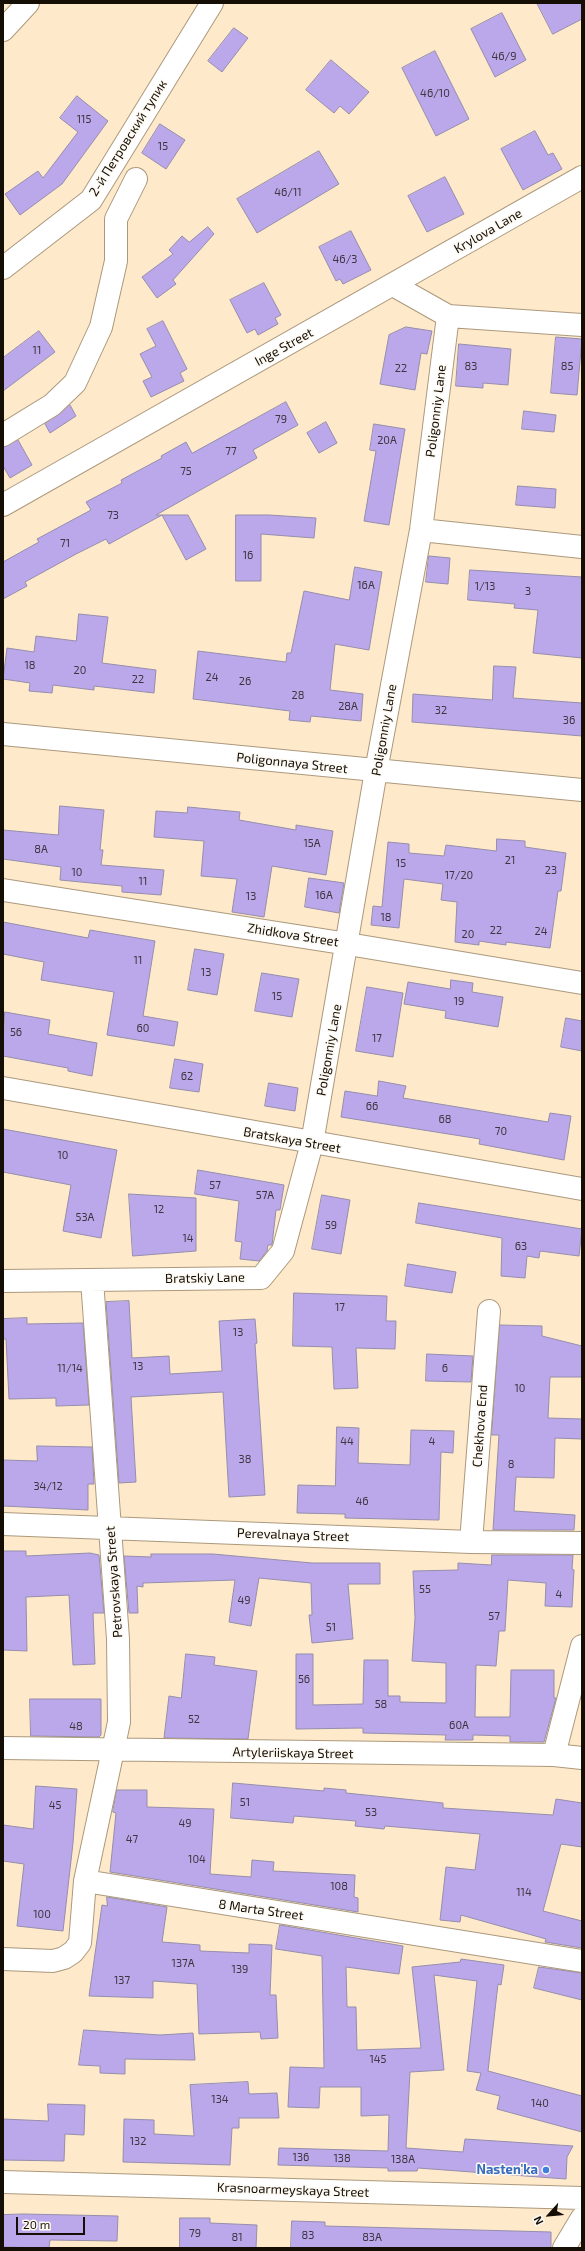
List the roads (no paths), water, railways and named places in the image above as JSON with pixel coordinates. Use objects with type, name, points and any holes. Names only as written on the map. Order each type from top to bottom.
[{"type":"street","points":[[3,30],[28,3]]},
{"type":"street","name":"2-й Петровский тупик","points":[[3,268],[91,200],[212,3]]},
{"type":"street","name":"Krylova Lane","points":[[393,285],[582,177]]},
{"type":"street","points":[[3,436],[52,405],[75,383],[100,326],[116,261],[116,219],[136,179]]},
{"type":"street","points":[[393,285],[448,316],[582,325]]},
{"type":"street","name":"Inge Street","points":[[3,505],[393,285]]},
{"type":"street","name":"Poligonniy Lane","points":[[312,1144],[348,944],[376,771],[421,530],[448,316]]},
{"type":"street","points":[[421,530],[582,547]]},
{"type":"street","name":"Poligonnaya Street","points":[[3,734],[582,790]]},
{"type":"street","name":"Zhidkova Street","points":[[3,890],[348,944],[582,983]]},
{"type":"street","name":"Bratskaya Street","points":[[3,1088],[312,1144],[582,1190]]},
{"type":"street","name":"Bratskiy Lane","points":[[3,1281],[261,1278],[282,1251],[312,1144]]},
{"type":"street","name":"Petrovskaya Street","points":[[85,1881],[119,1722],[118,1640],[92,1280]]},
{"type":"street","name":"Chekhova End","points":[[471,1542],[489,1311]]},
{"type":"street","name":"Perevalnaya Street","points":[[3,1524],[471,1542],[582,1543]]},
{"type":"street","points":[[554,1755],[582,1646]]},
{"type":"street","name":"Artyleriiskaya Street","points":[[3,1748],[112,1751],[554,1755],[582,1758]]},
{"type":"street","points":[[3,1959],[53,1962],[64,1958],[73,1952],[80,1943],[85,1881]]},
{"type":"street","name":"8 Marta Street","points":[[85,1881],[582,1961]]},
{"type":"street","name":"Krasnoarmeyskaya Street","points":[[3,2182],[582,2198]]},
{"type":"street","points":[[564,2248],[582,2218]]},
{"type":"place","name":"Nasten'ka","points":[[546,2170]]}]
